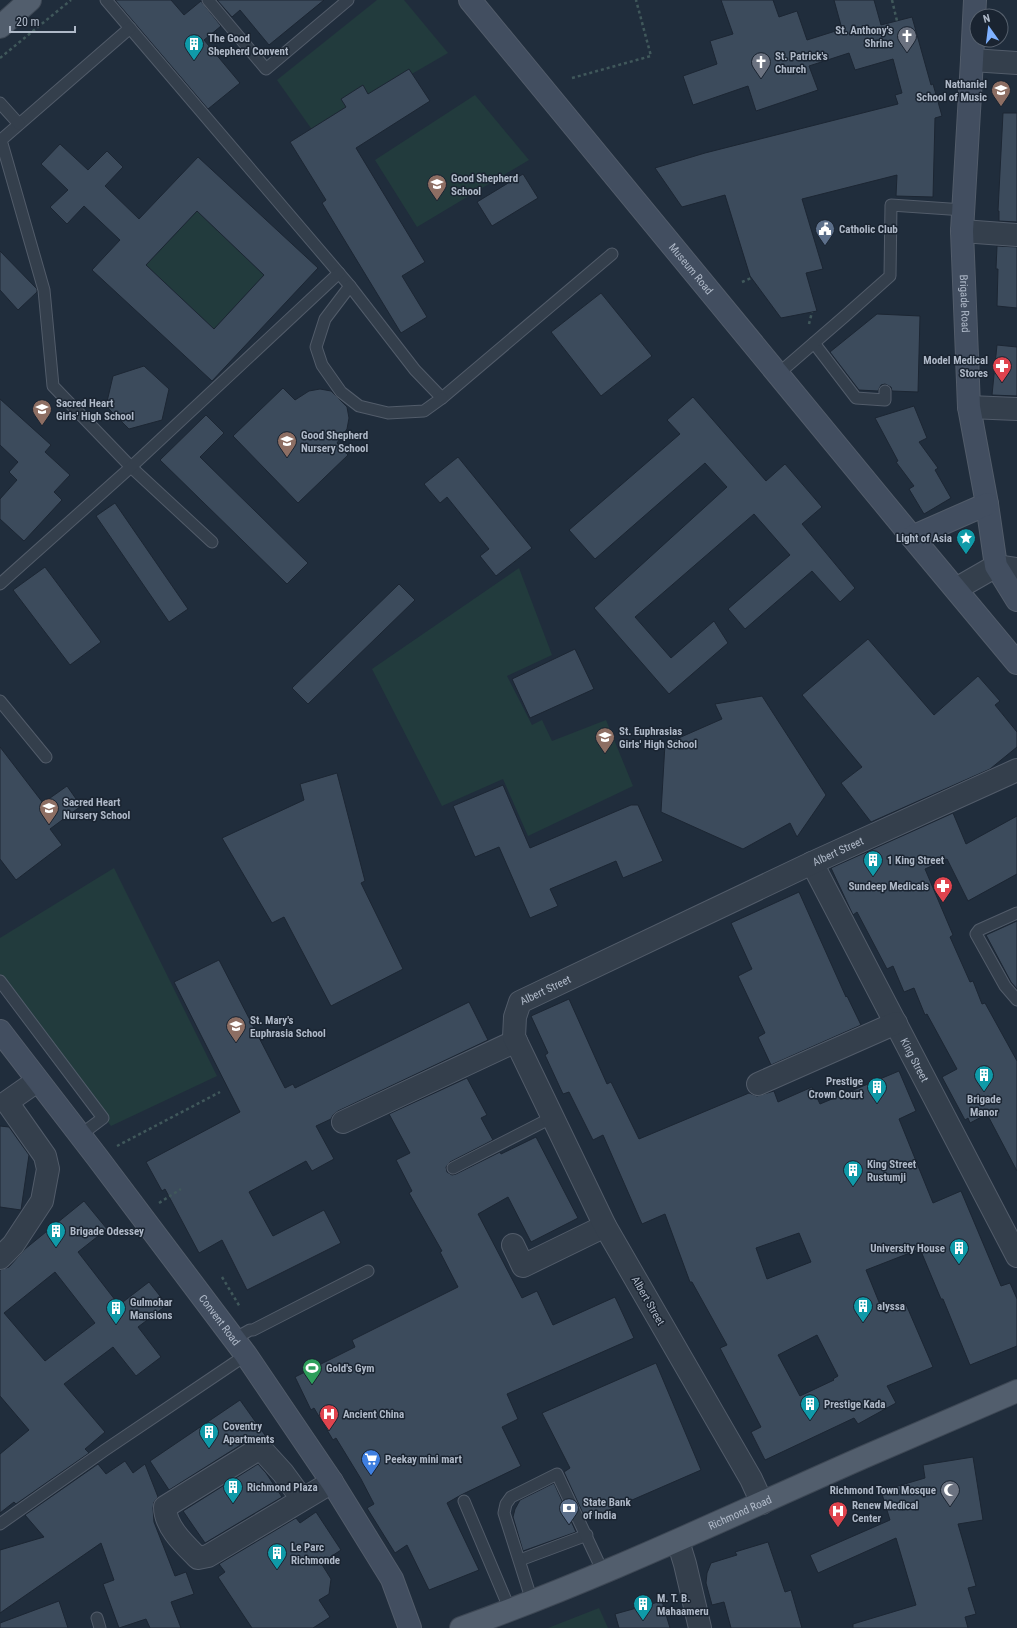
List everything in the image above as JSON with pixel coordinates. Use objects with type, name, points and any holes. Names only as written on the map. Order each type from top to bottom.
[{"type":"main road","points":[[0,27],[30,0]]},
{"type":"main road","name":"Museum Road","points":[[470,0],[912,537]]},
{"type":"main road","name":"Brigade Road","points":[[974,0],[962,231],[969,406],[987,504],[996,566],[1017,600]]},
{"type":"main road","points":[[987,504],[912,537],[1017,663]]},
{"type":"main road","name":"Convent Road","points":[[0,1031],[79,1136],[97,1156],[244,1341],[392,1579],[410,1628]]},
{"type":"main road","name":"Richmond Road","points":[[461,1628],[510,1610],[678,1541],[870,1454],[1017,1391]]},
{"type":"street","points":[[972,60],[1017,63]]},
{"type":"street","points":[[962,231],[1017,235]]},
{"type":"street","points":[[969,406],[1017,410]]},
{"type":"street","points":[[956,589],[996,566],[1017,569]]},
{"type":"street","name":"Albert Street","points":[[762,1503],[750,1479],[605,1226],[514,1037],[515,1017],[520,1002],[812,864],[1017,770]]},
{"type":"street","name":"King Street","points":[[812,864],[1017,1256]]},
{"type":"street","points":[[758,1084],[896,1023]]},
{"type":"street","points":[[343,1122],[516,1041]]},
{"type":"street","points":[[0,1258],[14,1246],[42,1201],[48,1169],[45,1156],[3,1098],[37,1081]]},
{"type":"street","points":[[513,1245],[523,1266],[605,1226]]},
{"type":"street","points":[[302,1499],[283,1473],[263,1450],[257,1450],[166,1507],[165,1515],[178,1538],[198,1558],[208,1556],[332,1482]]},
{"type":"street","points":[[678,1541],[700,1628]]},
{"type":"lane","points":[[106,0],[350,286],[415,370],[442,398]]},
{"type":"lane","points":[[208,0],[266,69],[348,0]]},
{"type":"lane","points":[[130,28],[1,140],[44,290],[52,386],[130,467],[212,542]]},
{"type":"lane","points":[[0,103],[19,124]]},
{"type":"lane","points":[[778,374],[890,276],[892,205],[964,210]]},
{"type":"lane","points":[[350,286],[325,319],[316,347],[322,365],[341,392],[359,406],[388,414],[424,411],[442,398],[612,254]]},
{"type":"lane","points":[[0,584],[130,467],[339,273]]},
{"type":"lane","points":[[814,343],[856,398],[885,400],[885,391]]},
{"type":"lane","points":[[0,701],[46,757]]},
{"type":"lane","points":[[1017,913],[979,930],[976,934],[1005,986],[1017,1000]]},
{"type":"lane","points":[[0,981],[103,1118],[79,1136]]},
{"type":"lane","points":[[453,1168],[553,1117]]},
{"type":"lane","points":[[0,1524],[105,1450],[244,1341],[368,1271]]},
{"type":"lane","points":[[532,1601],[504,1513],[506,1504],[511,1497],[557,1474],[587,1535],[603,1572]]},
{"type":"lane","points":[[464,1501],[510,1610]]},
{"type":"lane","points":[[520,1560],[587,1535]]},
{"type":"path","points":[[0,58],[71,0]]},
{"type":"path","points":[[572,78],[651,56],[636,0]]},
{"type":"path","points":[[892,0],[897,21]]},
{"type":"path","points":[[742,282],[751,278]]},
{"type":"path","points":[[97,1156],[220,1092]]},
{"type":"path","points":[[222,1277],[244,1341]]},
{"type":"green space","points":[[377,0],[404,0],[448,53],[313,131],[277,80]]},
{"type":"green space","points":[[475,95],[529,160],[417,227],[375,160]]},
{"type":"green space","points":[[197,211],[264,275],[214,329],[146,265]]},
{"type":"green space","points":[[519,568],[552,655],[507,676],[532,725],[542,720],[552,741],[606,720],[633,786],[528,836],[503,779],[442,806],[372,669]]},
{"type":"green space","points":[[114,868],[217,1076],[111,1126],[0,975],[0,938]]},
{"type":"green space","points":[[599,1608],[608,1628],[548,1628]]},
{"type":"building","name":"The Good Shepherd Convent","points":[[115,0],[171,0],[184,15],[201,1],[221,26],[204,40],[240,83],[208,109]]},
{"type":"building","points":[[217,0],[324,0],[269,45],[240,10],[232,17]]},
{"type":"building","points":[[721,0],[773,0],[779,17],[797,11],[807,40],[842,29],[834,0],[874,0],[881,25],[912,17],[931,85],[933,84],[942,116],[935,118],[933,197],[896,196],[897,175],[802,199],[823,269],[806,273],[817,311],[781,318],[750,276],[725,195],[682,207],[655,168],[705,153],[898,104],[895,95],[902,93],[893,59],[855,70],[849,53],[809,66],[818,90],[756,111],[748,86],[693,105],[683,76],[717,64],[710,41],[733,34]]},
{"type":"building","points":[[409,69],[430,101],[356,148],[425,262],[402,276],[427,317],[401,333],[322,203],[326,200],[290,142],[346,107],[341,99],[363,85],[368,94]]},
{"type":"building","points":[[1003,113],[1017,113],[1017,222],[999,221],[998,211]]},
{"type":"building","points":[[60,144],[88,170],[107,151],[123,167],[105,186],[139,219],[198,157],[318,268],[212,381],[92,270],[120,240],[84,206],[67,224],[50,207],[68,190],[41,164]],"holes":[[[197,211],[264,275],[214,329],[146,265]]]},
{"type":"building","points":[[523,174],[538,198],[492,226],[477,202]]},
{"type":"building","points":[[997,246],[1017,247],[1017,308],[997,306]]},
{"type":"building","points":[[0,251],[37,289],[37,292],[18,310],[0,290]]},
{"type":"building","points":[[601,293],[652,356],[601,396],[551,332]]},
{"type":"building","points":[[877,314],[920,316],[918,392],[892,391],[891,387],[885,384],[881,385],[878,391],[859,390],[830,352]]},
{"type":"building","points":[[997,345],[1017,347],[1017,396],[992,395]]},
{"type":"building","points":[[144,366],[169,389],[162,420],[129,429],[106,406],[113,376]]},
{"type":"building","points":[[283,388],[295,400],[309,391],[320,389],[331,391],[347,407],[349,418],[347,429],[337,443],[348,455],[298,503],[233,436]]},
{"type":"building","points":[[693,397],[766,481],[785,464],[822,507],[802,524],[855,588],[840,602],[812,571],[745,629],[728,609],[790,555],[754,514],[635,617],[671,658],[714,621],[728,643],[669,694],[594,608],[727,487],[705,463],[595,559],[569,530],[680,434],[667,420]]},
{"type":"building","points":[[0,399],[51,445],[45,452],[70,475],[54,492],[62,500],[24,541],[0,519],[0,499],[17,480],[9,472],[18,462],[0,445]]},
{"type":"building","points":[[914,406],[927,438],[919,442],[938,468],[935,470],[951,498],[924,514],[909,489],[914,486],[896,462],[898,461],[875,418]]},
{"type":"building","points":[[206,415],[224,433],[200,457],[308,563],[287,584],[160,460]]},
{"type":"building","points":[[458,457],[532,548],[496,576],[480,556],[489,549],[447,497],[440,503],[424,484]]},
{"type":"building","points":[[115,503],[188,609],[169,622],[96,516]]},
{"type":"building","points":[[45,567],[101,642],[70,665],[13,590]]},
{"type":"building","points":[[399,584],[415,600],[308,704],[292,688]]},
{"type":"building","points":[[868,639],[934,715],[978,676],[1000,701],[995,705],[1017,732],[1017,747],[990,769],[871,822],[841,783],[862,767],[802,695]]},
{"type":"building","points":[[575,649],[594,689],[530,718],[512,679]]},
{"type":"building","points":[[762,696],[826,795],[797,837],[790,823],[743,849],[661,812],[665,744],[722,719],[715,704]]},
{"type":"building","points":[[0,747],[43,803],[67,786],[81,806],[50,829],[62,845],[16,880],[0,859]]},
{"type":"building","points":[[337,773],[365,881],[361,883],[403,969],[331,1006],[284,917],[272,923],[222,838],[304,800],[300,784]]},
{"type":"building","points":[[503,785],[530,848],[631,805],[638,805],[663,861],[623,878],[616,861],[550,889],[558,906],[530,918],[499,847],[475,857],[453,806]]},
{"type":"building","points":[[953,813],[966,844],[1017,816],[1017,874],[968,901],[947,859],[925,869],[953,935],[950,937],[970,982],[973,981],[982,1004],[985,1003],[1017,1061],[1017,1171],[987,1114],[970,1123],[968,1118],[965,1120],[942,1077],[957,1069],[927,1014],[925,1015],[914,988],[904,992],[893,966],[887,969],[857,912],[853,915],[831,868]]},
{"type":"building","points":[[799,892],[846,997],[847,996],[861,1025],[771,1065],[758,1037],[765,1033],[738,976],[752,969],[731,923]]},
{"type":"building","points":[[1017,921],[1017,989],[1011,982],[986,935]]},
{"type":"building","points":[[219,960],[285,1088],[293,1084],[295,1088],[469,1002],[488,1040],[338,1111],[331,1119],[316,1126],[334,1159],[312,1171],[306,1161],[249,1192],[273,1236],[324,1210],[341,1243],[247,1290],[222,1240],[199,1253],[165,1189],[162,1191],[146,1162],[240,1112],[174,982]]},
{"type":"building","points":[[569,999],[607,1084],[611,1082],[639,1139],[749,1093],[757,1096],[774,1091],[778,1102],[812,1087],[820,1104],[899,1071],[916,1111],[899,1119],[933,1203],[961,1191],[1001,1286],[1010,1283],[1017,1299],[1017,1346],[970,1365],[943,1299],[941,1299],[920,1249],[866,1270],[883,1312],[905,1302],[933,1367],[887,1386],[896,1403],[858,1424],[854,1418],[765,1460],[751,1432],[761,1427],[720,1348],[727,1345],[692,1282],[690,1282],[665,1214],[642,1224],[603,1135],[593,1140],[569,1092],[563,1094],[545,1055],[548,1053],[531,1016]],"holes":[[[799,1233],[811,1262],[767,1279],[756,1248]],[[817,1335],[838,1376],[833,1379],[834,1380],[800,1396],[778,1355]]]},
{"type":"building","points":[[467,1078],[487,1115],[481,1118],[493,1140],[450,1162],[446,1167],[447,1172],[452,1175],[456,1174],[500,1152],[501,1154],[536,1137],[578,1218],[531,1242],[508,1197],[478,1214],[522,1298],[537,1291],[553,1325],[615,1297],[634,1338],[507,1394],[518,1419],[502,1427],[521,1466],[447,1503],[479,1570],[429,1590],[407,1545],[395,1553],[367,1508],[374,1504],[361,1479],[336,1438],[333,1440],[314,1408],[311,1410],[295,1377],[355,1347],[352,1340],[458,1287],[440,1252],[442,1251],[409,1193],[412,1191],[396,1160],[410,1153],[389,1114]]},
{"type":"building","points":[[0,1126],[9,1127],[29,1155],[21,1210],[0,1207]]},
{"type":"building","points":[[84,1201],[107,1229],[78,1252],[119,1305],[149,1282],[167,1305],[138,1327],[161,1357],[136,1376],[113,1347],[64,1384],[105,1432],[85,1449],[89,1453],[16,1504],[14,1502],[0,1513],[0,1454],[29,1430],[0,1396],[0,1270],[9,1267],[25,1249]],"holes":[[[55,1272],[95,1323],[45,1361],[4,1313]]]},
{"type":"building","points":[[656,1363],[701,1470],[586,1520],[564,1472],[570,1468],[542,1413]]},
{"type":"building","name":"Coventry Apartments","points":[[240,1400],[267,1438],[250,1439],[169,1490],[150,1461]]},
{"type":"building","points":[[973,1457],[983,1520],[958,1524],[976,1586],[968,1588],[976,1614],[965,1617],[968,1628],[853,1628],[853,1624],[916,1605],[896,1538],[818,1573],[810,1555],[890,1520],[881,1491],[925,1478],[923,1465]]},
{"type":"building","points":[[125,1461],[133,1473],[145,1464],[158,1497],[154,1502],[153,1508],[154,1522],[175,1576],[186,1572],[194,1594],[171,1602],[181,1628],[150,1628],[146,1619],[119,1628],[103,1584],[114,1580],[101,1543],[0,1613],[0,1550],[44,1537],[25,1515],[98,1464],[106,1474]]},
{"type":"building","name":"Richmond Plaza","points":[[258,1464],[282,1497],[205,1543],[183,1511]]},
{"type":"building","points":[[554,1483],[576,1532],[523,1551],[513,1517],[515,1509],[520,1500]]},
{"type":"building","name":"Le Parc Richmonde","points":[[316,1512],[341,1550],[321,1563],[331,1579],[329,1594],[319,1600],[330,1617],[313,1628],[252,1628],[218,1577],[225,1572],[219,1564],[296,1518],[300,1523]]},
{"type":"building","points":[[768,1542],[785,1592],[791,1590],[802,1628],[731,1628],[724,1602],[712,1605],[706,1583],[707,1573],[711,1563],[737,1555],[735,1552]]},
{"type":"building","points":[[59,1601],[68,1628],[0,1628],[0,1623]]},
{"type":"building","name":"M. T. B. Mahaameru","points":[[662,1601],[670,1628],[619,1628],[615,1614]]},
{"type":"place","name":"St. Anthony's Shrine","points":[[907,53]]},
{"type":"place","name":"The Good Shepherd Convent","points":[[194,61]]},
{"type":"place","name":"St. Patrick's Church","points":[[761,79]]},
{"type":"place","name":"Nathaniel School of Music","points":[[1001,107]]},
{"type":"place","name":"Good Shepherd School","points":[[437,201]]},
{"type":"place","name":"Catholic Club","points":[[825,246]]},
{"type":"place","name":"Model Medical Stores","points":[[1002,383]]},
{"type":"place","name":"Sacred Heart Girls' High School","points":[[42,426]]},
{"type":"place","name":"Good Shepherd Nursery School","points":[[287,458]]},
{"type":"place","name":"Light of Asia","points":[[966,555]]},
{"type":"place","name":"St. Euphrasias Girls' High School","points":[[605,754]]},
{"type":"place","name":"Sacred Heart Nursery School","points":[[49,825]]},
{"type":"place","name":"1 King Street","points":[[873,877]]},
{"type":"place","name":"Sundeep Medicals","points":[[943,903]]},
{"type":"place","name":"St. Mary's Euphrasia School","points":[[236,1043]]},
{"type":"place","name":"Brigade Manor","points":[[984,1092]]},
{"type":"place","name":"Prestige Crown Court","points":[[877,1104]]},
{"type":"place","name":"King Street Rustumji","points":[[853,1187]]},
{"type":"place","name":"Brigade Odessey","points":[[56,1248]]},
{"type":"place","name":"University House","points":[[959,1265]]},
{"type":"place","name":"alyssa","points":[[863,1323]]},
{"type":"place","name":"Gulmohar Mansions","points":[[116,1325]]},
{"type":"place","name":"Gold's Gym","points":[[312,1385]]},
{"type":"place","name":"Prestige Kada","points":[[810,1421]]},
{"type":"place","name":"Ancient China","points":[[329,1431]]},
{"type":"place","name":"Coventry Apartments","points":[[209,1449]]},
{"type":"place","name":"Peekay mini mart","points":[[371,1476]]},
{"type":"place","name":"Richmond Plaza","points":[[233,1504]]},
{"type":"place","name":"Richmond Town Mosque","points":[[950,1507]]},
{"type":"place","name":"State Bank of India","points":[[569,1525]]},
{"type":"place","name":"Renew Medical Center","points":[[838,1528]]},
{"type":"place","name":"Le Parc Richmonde","points":[[277,1570]]},
{"type":"place","name":"M. T. B. Mahaameru","points":[[643,1621]]}]
